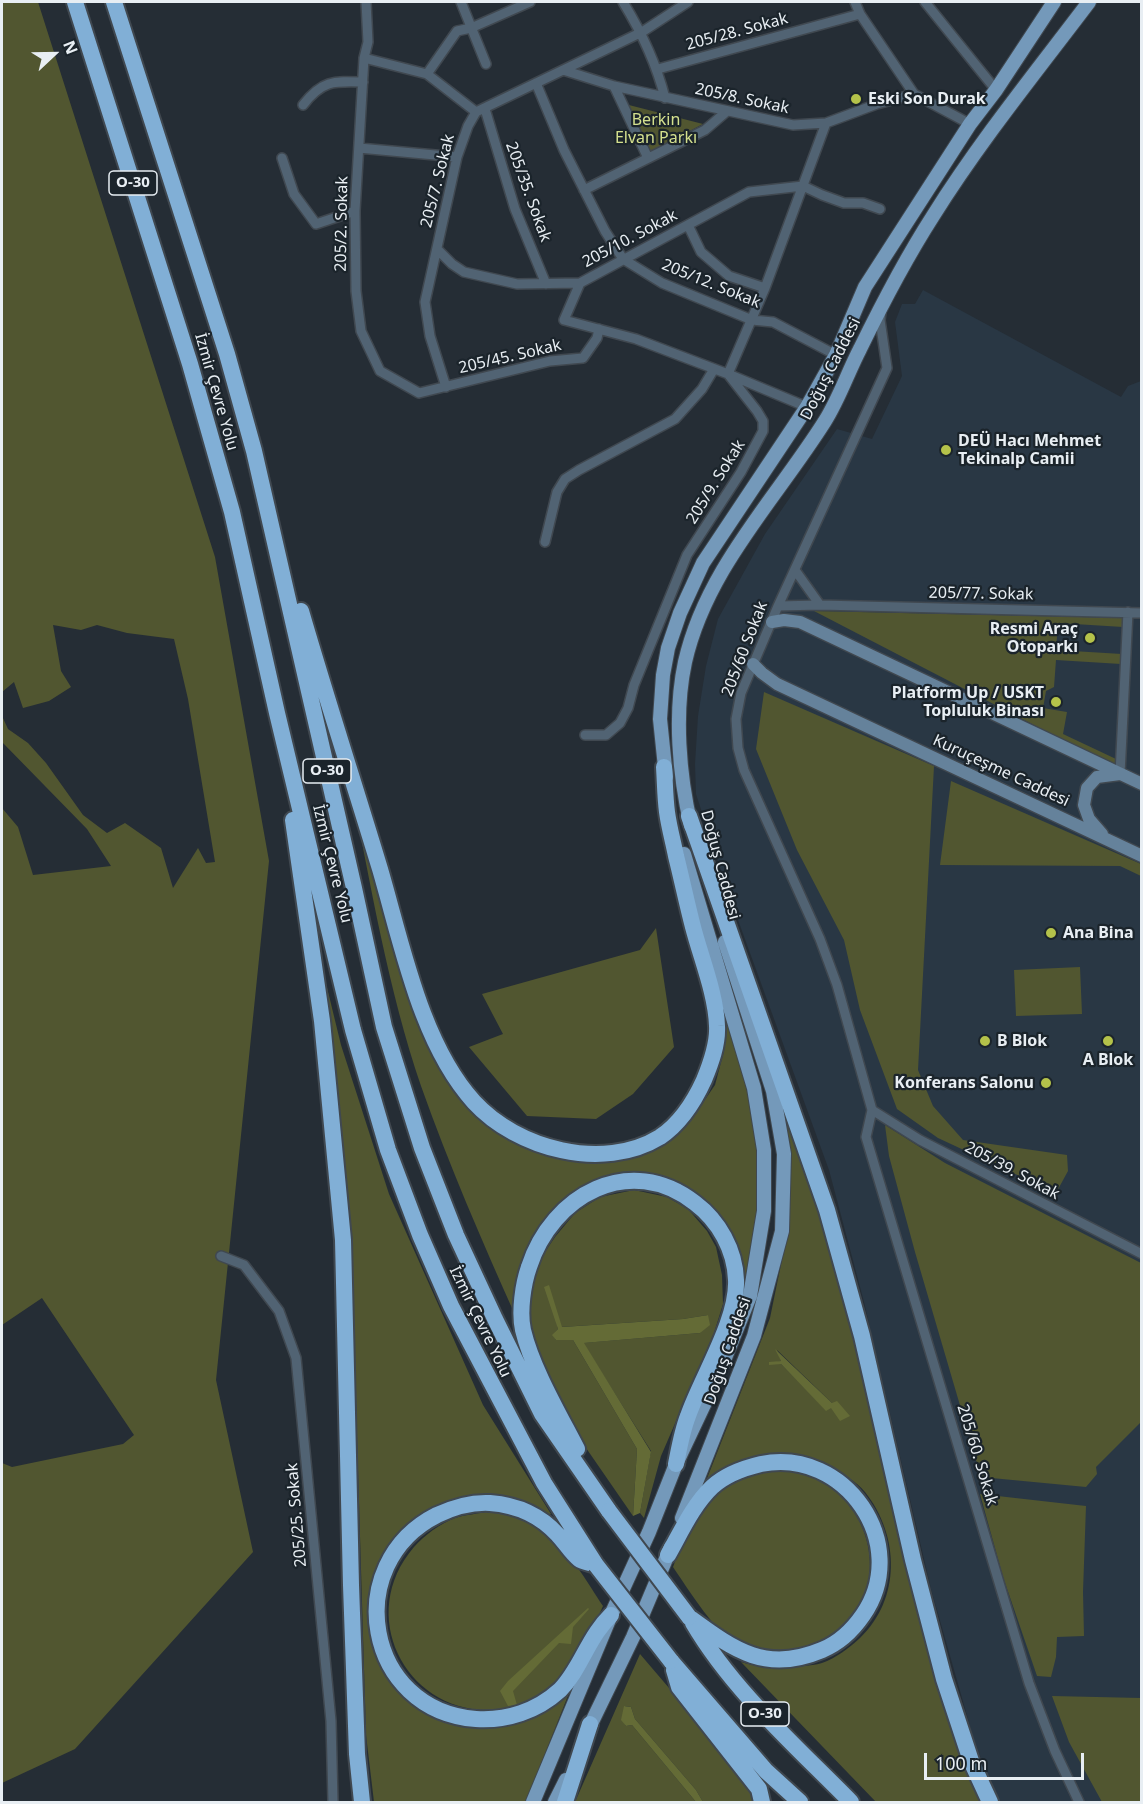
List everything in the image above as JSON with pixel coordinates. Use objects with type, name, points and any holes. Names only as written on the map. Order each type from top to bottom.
[{"type":"highway","name":"İzmir Çevre Yolu","points":[[75,2],[197,387],[232,512],[277,713],[353,1030],[388,1149],[420,1234],[451,1306],[544,1483],[596,1565]]},
{"type":"highway","name":"İzmir Çevre Yolu","points":[[114,2],[227,354],[254,451],[384,1027],[422,1148],[456,1235],[542,1414],[609,1511]]},
{"type":"highway","points":[[254,451],[410,975],[442,1058],[474,1102],[501,1125],[529,1141],[562,1150],[604,1154],[636,1148],[660,1136],[681,1119],[694,1101],[712,1062],[717,1026],[714,1004],[689,912],[667,813],[664,767]]},
{"type":"highway","points":[[277,713],[322,1021],[343,1240],[351,1585],[357,1754],[362,1803]]},
{"type":"highway","points":[[688,816],[827,1210],[862,1336],[913,1560],[944,1679],[971,1761],[990,1803]]},
{"type":"highway","points":[[609,1511],[540,1377],[522,1328],[523,1284],[534,1250],[547,1228],[565,1209],[587,1193],[625,1180],[646,1180],[668,1186],[687,1196],[706,1211],[722,1231],[732,1257],[736,1281],[733,1308],[687,1417],[676,1464]]},
{"type":"highway","points":[[668,1555],[698,1504],[713,1486],[727,1476],[747,1467],[769,1463],[793,1462],[836,1480],[854,1495],[866,1511],[874,1529],[880,1567],[877,1587],[858,1623],[843,1638],[826,1648],[794,1659],[757,1657],[737,1650],[689,1617]]},
{"type":"highway","points":[[596,1565],[579,1559],[557,1533],[540,1518],[513,1506],[489,1503],[466,1504],[424,1521],[396,1551],[381,1578],[376,1608],[378,1637],[388,1663],[404,1686],[421,1701],[447,1714],[492,1720],[514,1716],[539,1705],[560,1689],[611,1614]]},
{"type":"highway","name":"O-30","points":[[609,1511],[689,1617],[705,1644],[756,1705],[851,1803]]},
{"type":"highway","name":"O-30","points":[[596,1565],[671,1660],[766,1771],[800,1803]]},
{"type":"highway","points":[[671,1660],[679,1687],[759,1789],[762,1803]]},
{"type":"highway","points":[[565,1803],[590,1724]]},
{"type":"main road","name":"Doğuş Caddesi","points":[[534,1803],[611,1614],[649,1533],[676,1464],[718,1375],[750,1296],[764,1211],[764,1150],[754,1088],[686,863],[664,767],[660,719],[663,675],[668,648],[680,613],[703,563],[807,407],[836,355],[865,287],[970,124],[996,90],[1054,2]]},
{"type":"main road","name":"Doğuş Caddesi","points":[[555,1803],[590,1724],[633,1637],[668,1555],[754,1336],[782,1231],[784,1154],[773,1090],[702,870],[688,816],[678,702],[686,660],[702,611],[723,569],[826,420],[860,348],[933,216],[999,121],[1089,2]]},
{"type":"street","name":"205/2. Sokak","points":[[366,2],[368,42],[364,58],[355,211],[356,291],[361,331],[380,371],[419,393],[446,387]]},
{"type":"street","points":[[461,2],[486,64]]},
{"type":"street","points":[[427,74],[457,31],[471,28],[530,2]]},
{"type":"street","points":[[623,2],[642,32],[657,69],[665,98]]},
{"type":"street","points":[[364,58],[427,74],[481,110],[642,32],[688,2]]},
{"type":"street","points":[[855,2],[860,14],[914,94],[970,124]]},
{"type":"street","points":[[931,4],[996,90]]},
{"type":"street","name":"205/28. Sokak","points":[[657,69],[860,14]]},
{"type":"street","name":"205/8. Sokak","points":[[562,70],[614,86],[793,125],[826,123],[877,104],[914,94]]},
{"type":"street","points":[[303,105],[312,92],[332,81],[363,82]]},
{"type":"street","name":"205/12. Sokak","points":[[536,83],[564,150],[605,231],[623,259],[662,283],[752,320],[772,322],[836,355]]},
{"type":"street","points":[[614,86],[648,158]]},
{"type":"street","name":"205/7. Sokak","points":[[446,387],[430,336],[425,302],[457,158],[468,126],[481,110]]},
{"type":"street","name":"205/35. Sokak","points":[[481,110],[515,209],[546,285]]},
{"type":"street","points":[[584,190],[705,130],[726,112]]},
{"type":"street","points":[[728,374],[765,288],[826,123]]},
{"type":"street","points":[[359,148],[457,158]]},
{"type":"street","points":[[282,158],[294,194],[316,224],[355,211]]},
{"type":"street","points":[[803,186],[844,203],[863,203],[880,209]]},
{"type":"street","name":"205/10. Sokak","points":[[437,249],[464,272],[517,284],[580,283],[749,192],[803,186]]},
{"type":"street","points":[[688,225],[701,252],[729,276],[765,288]]},
{"type":"street","points":[[580,283],[564,320],[636,339],[807,407]]},
{"type":"street","name":"205/60 Sokak","points":[[872,1110],[837,986],[820,939],[744,770],[738,748],[736,719],[741,693],[777,606],[887,368],[880,320],[882,307]]},
{"type":"street","name":"205/45. Sokak","points":[[446,387],[550,361],[583,357],[597,338],[599,329]]},
{"type":"street","points":[[860,348],[873,339],[883,341]]},
{"type":"street","points":[[545,542],[557,492],[565,479],[675,419],[702,389],[714,369]]},
{"type":"street","name":"205/9. Sokak","points":[[585,735],[606,735],[620,723],[628,708],[634,685],[687,555],[758,444],[763,431],[763,421],[728,374]]},
{"type":"street","points":[[795,570],[820,604]]},
{"type":"street","name":"205/77. Sokak","points":[[777,606],[820,604],[1142,612]]},
{"type":"street","points":[[1120,774],[1128,612]]},
{"type":"street","points":[[772,622],[784,620],[800,622],[1142,784]]},
{"type":"street","name":"Kuruçeşme Caddesi","points":[[753,664],[777,684],[1142,856]]},
{"type":"street","points":[[1107,839],[1089,819],[1084,805],[1087,788],[1097,777],[1120,774]]},
{"type":"street","name":"205/39. Sokak","points":[[872,1110],[920,1140],[1142,1254]]},
{"type":"street","name":"205/60. Sokak","points":[[872,1110],[866,1137],[1029,1683],[1055,1751],[1079,1803]]},
{"type":"street","name":"205/25. Sokak","points":[[221,1256],[244,1265],[279,1311],[296,1358],[331,1721],[333,1803]]},
{"type":"shaded area","points":[[923,290],[1121,397],[1128,386],[1141,381],[1141,1802],[1000,1802],[989,1781],[972,1733],[931,1589],[864,1302],[829,1170],[730,898],[696,794],[698,716],[706,666],[718,619],[765,534],[837,429],[872,439],[902,376],[895,322],[902,304],[915,304]]},
{"type":"shaded area","points":[[549,1285],[562,1327],[683,1319],[708,1315],[710,1325],[700,1333],[584,1343],[651,1452],[640,1513],[633,1516],[637,1449],[573,1340],[556,1340],[552,1335],[558,1329],[544,1287]]},
{"type":"shaded area","points":[[775,1349],[832,1403],[837,1401],[850,1416],[840,1421],[831,1408],[826,1411],[781,1364],[769,1365],[769,1362],[781,1361]]},
{"type":"shaded area","points":[[588,1608],[573,1627],[571,1644],[559,1643],[513,1691],[517,1705],[508,1706],[500,1691],[508,1681]]},
{"type":"shaded area","points":[[624,1706],[631,1707],[635,1719],[696,1790],[703,1802],[696,1802],[632,1725],[626,1726],[621,1720]]},
{"type":"green space","points":[[2,2],[38,2],[215,557],[269,861],[216,1380],[253,1552],[75,1749],[2,1783],[2,1463],[12,1467],[123,1444],[134,1435],[42,1298],[2,1325],[2,808],[18,827],[33,875],[111,866],[87,829],[2,742],[2,716],[8,729],[28,743],[46,763],[83,815],[107,833],[125,823],[161,848],[173,888],[198,848],[206,863],[215,862],[188,699],[174,639],[127,633],[97,625],[81,630],[53,625],[61,671],[71,687],[49,701],[23,708],[14,682],[2,692]]},
{"type":"green space","name":"Berkin Elvan Parkı","points":[[625,104],[703,124],[648,153]]},
{"type":"green space","points":[[814,611],[1124,618],[1123,627],[1058,623],[1056,650],[1122,654],[1121,664],[1056,660],[1054,687],[1046,691],[1043,708],[1067,712],[1063,734],[1116,759],[1115,767]]},
{"type":"green space","points":[[764,692],[934,766],[918,1070],[933,1106],[963,1140],[1067,1155],[1068,1171],[1056,1193],[938,1138],[897,1109],[860,1010],[844,940],[797,850],[756,749]]},
{"type":"green space","points":[[951,781],[1141,864],[1141,876],[1120,866],[940,865]]},
{"type":"green space","points":[[351,786],[445,1073],[525,1146],[654,1147],[691,1120],[715,1085],[724,1051],[725,1010],[758,1131],[756,1222],[750,1275],[743,1293],[732,1239],[717,1212],[690,1191],[671,1182],[646,1176],[626,1175],[606,1183],[556,1211],[516,1317],[454,1174],[409,1049],[381,938]]},
{"type":"green space","points":[[656,928],[674,1047],[633,1094],[596,1119],[527,1116],[469,1047],[503,1034],[482,994],[640,950]]},
{"type":"green space","points":[[1080,967],[1082,1014],[1016,1016],[1014,970]]},
{"type":"green space","points":[[323,971],[341,1045],[389,1194],[483,1405],[551,1514],[547,1516],[536,1507],[517,1500],[422,1518],[374,1606],[405,1691],[484,1726],[571,1688],[526,1802],[374,1802],[366,1735],[351,1238],[334,1055]]},
{"type":"green space","points":[[780,1091],[796,1133],[854,1323],[915,1597],[938,1689],[984,1802],[876,1802],[741,1662],[772,1668],[787,1668],[820,1664],[837,1656],[860,1638],[873,1622],[883,1605],[889,1586],[890,1547],[877,1509],[857,1484],[828,1466],[801,1457],[781,1455],[762,1457],[740,1465],[704,1486],[770,1318],[788,1230]],"holes":[[[777,1350],[832,1403],[826,1410],[781,1364],[769,1364],[781,1361]]]},
{"type":"green space","points":[[885,1125],[945,1163],[1141,1263],[1141,1422],[1096,1467],[1097,1474],[1086,1487],[981,1477],[915,1252],[889,1156]]},
{"type":"green space","points":[[634,1190],[667,1197],[688,1209],[707,1231],[716,1247],[722,1275],[723,1304],[714,1333],[661,1456],[644,1518],[640,1513],[651,1451],[583,1343],[700,1333],[708,1315],[683,1319],[561,1327],[548,1285],[558,1329],[553,1335],[556,1340],[573,1340],[637,1449],[633,1516],[575,1432],[541,1363],[530,1320],[531,1285],[541,1258],[555,1237],[575,1213],[600,1197]]},
{"type":"green space","points":[[773,1470],[805,1474],[823,1482],[838,1493],[851,1507],[861,1524],[870,1561],[869,1580],[864,1599],[855,1615],[843,1629],[829,1640],[812,1648],[777,1655],[758,1653],[741,1647],[722,1633],[673,1567],[691,1528],[717,1494],[744,1476]]},
{"type":"green space","points":[[980,1494],[1086,1506],[1084,1636],[1057,1637],[1056,1657],[1051,1677],[1037,1676],[1003,1577]]},
{"type":"green space","points":[[486,1512],[508,1515],[543,1530],[569,1556],[603,1606],[575,1659],[549,1692],[514,1707],[474,1709],[445,1701],[420,1684],[402,1662],[391,1635],[389,1605],[396,1576],[418,1543],[449,1520]]},
{"type":"green space","points":[[640,1654],[745,1777],[757,1802],[703,1802],[696,1790],[635,1719],[631,1707],[625,1706],[622,1720],[626,1726],[632,1725],[696,1802],[575,1802]]},
{"type":"green space","points":[[1052,1696],[1141,1698],[1141,1802],[1102,1802],[1069,1742]]},
{"type":"place","name":"Eski Son Durak","points":[[856,99]]},
{"type":"place","name":"DEÜ Hacı Mehmet Tekinalp Camii","points":[[946,450]]},
{"type":"place","name":"Resmi Araç Otoparkı","points":[[1090,638]]},
{"type":"place","name":"Platform Up / USKT Topluluk Binası","points":[[1056,702]]},
{"type":"place","name":"Ana Bina","points":[[1051,933]]},
{"type":"place","name":"B Blok","points":[[985,1041]]},
{"type":"place","name":"A Blok","points":[[1108,1041]]},
{"type":"place","name":"Konferans Salonu","points":[[1046,1083]]}]
